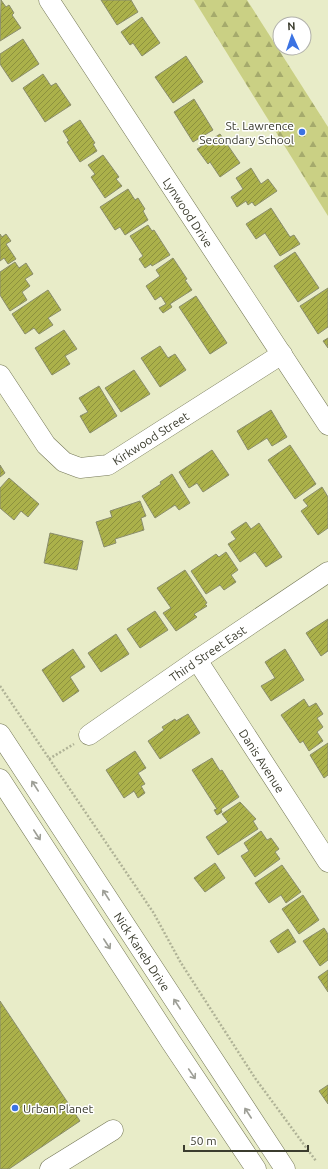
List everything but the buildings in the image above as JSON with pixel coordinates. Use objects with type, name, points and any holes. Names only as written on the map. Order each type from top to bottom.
[{"type":"street","name":"Lynwood Drive","points":[[49,0],[328,425]]},
{"type":"street","name":"Kirkwood Street","points":[[0,375],[46,445],[64,462],[80,468],[108,465],[282,354]]},
{"type":"street","name":"Third Street East","points":[[89,735],[328,572]]},
{"type":"street","name":"Danis Avenue","points":[[197,660],[328,862]]},
{"type":"street","name":"Nick Kaneb Drive","points":[[0,734],[285,1169]]},
{"type":"street","points":[[0,779],[166,1035],[256,1169]]},
{"type":"street","points":[[50,1169],[112,1130]]},
{"type":"path","points":[[0,686],[153,912],[181,963],[255,1078],[316,1162]]},
{"type":"path","points":[[49,759],[89,735]]},
{"type":"green space","name":"St. Lawrence Secondary School","points":[[194,0],[247,0],[272,39],[272,56],[283,56],[328,127],[328,216]]},
{"type":"place","name":"St. Lawrence Secondary School","points":[[302,132]]},
{"type":"place","name":"Urban Planet","points":[[15,1108]]}]
